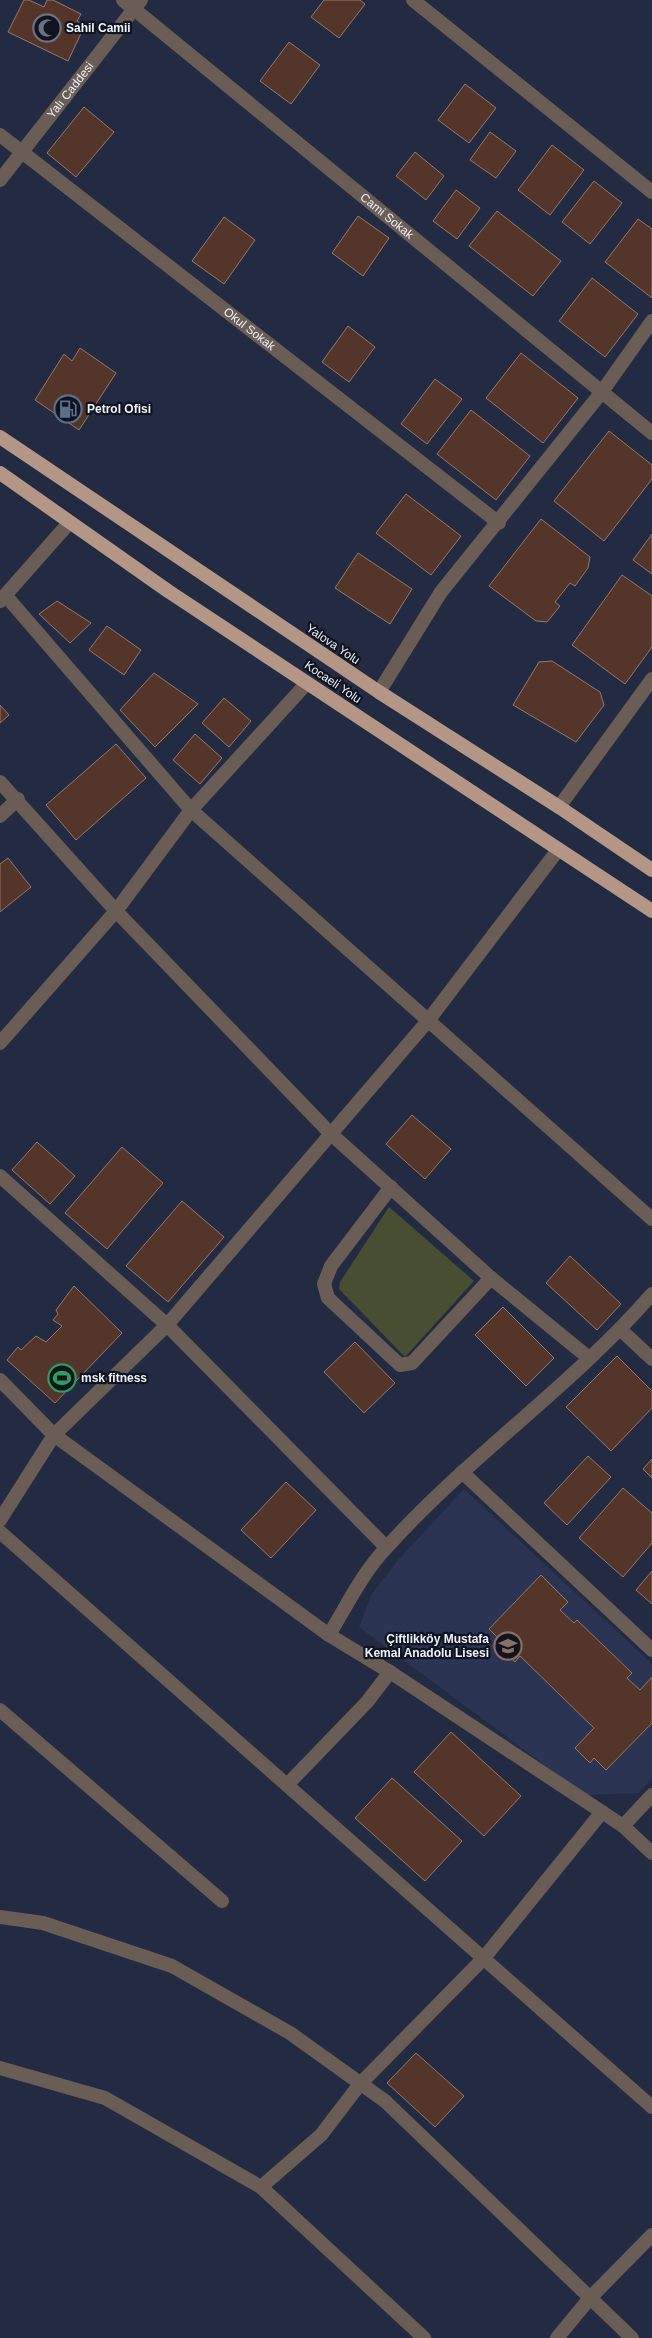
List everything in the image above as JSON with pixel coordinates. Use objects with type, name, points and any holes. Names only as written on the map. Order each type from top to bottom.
[{"type":"highway","name":"Yalova Yolu","points":[[0,437],[379,692],[559,807],[652,870]]},
{"type":"highway","name":"Kocaeli̇ Yolu","points":[[0,473],[69,523],[307,683],[652,911]]},
{"type":"street","name":"Cami Sokak","points":[[123,0],[137,4],[601,393],[652,433]]},
{"type":"street","points":[[413,0],[652,192]]},
{"type":"street","name":"Yalı Caddesi","points":[[0,180],[137,4]]},
{"type":"street","name":"Okul Sokak","points":[[0,135],[499,523]]},
{"type":"street","points":[[379,692],[441,592],[499,523],[601,393],[652,321]]},
{"type":"street","points":[[69,523],[3,599],[191,810],[652,1219]]},
{"type":"street","points":[[559,807],[652,680]]},
{"type":"street","points":[[0,1044],[116,911],[191,810],[307,683]]},
{"type":"street","points":[[0,782],[18,799],[116,911],[330,1133],[490,1278],[589,1358]]},
{"type":"street","points":[[0,816],[18,799]]},
{"type":"street","points":[[0,1520],[54,1435],[167,1325],[330,1133],[428,1022],[558,850]]},
{"type":"street","points":[[0,1176],[167,1325],[386,1547]]},
{"type":"street","points":[[391,1187],[331,1266],[324,1284],[328,1298],[400,1365],[412,1363],[490,1278]]},
{"type":"street","points":[[329,1635],[365,1575],[386,1547],[462,1472],[621,1330],[652,1294]]},
{"type":"street","points":[[621,1330],[652,1359]]},
{"type":"street","points":[[0,1380],[54,1435],[329,1635],[390,1672],[623,1826],[652,1854]]},
{"type":"street","points":[[462,1472],[652,1650]]},
{"type":"street","points":[[0,1532],[652,2108]]},
{"type":"street","points":[[287,1785],[367,1702],[390,1672]]},
{"type":"street","points":[[0,1710],[222,1901]]},
{"type":"street","points":[[623,1826],[652,1795]]},
{"type":"street","points":[[260,2187],[321,2135],[360,2084],[483,1959],[602,1812]]},
{"type":"street","points":[[0,1917],[43,1923],[172,1966],[290,2033],[385,2101],[632,2338]]},
{"type":"street","points":[[0,2068],[105,2098],[260,2187],[424,2338]]},
{"type":"street","points":[[557,2338],[590,2298],[652,2235]]},
{"type":"shaded area","name":"Çiftlikköy Mustafa Kemal Anadolu Lisesi","points":[[464,1489],[652,1664],[652,1778],[639,1793],[585,1795],[359,1627],[372,1594],[399,1559]]},
{"type":"green space","points":[[389,1207],[474,1281],[405,1357],[339,1289],[340,1282]]},
{"type":"building","name":"Sahil Camii","points":[[24,0],[29,0],[44,7],[47,0],[53,0],[81,14],[77,21],[85,25],[68,61],[8,32]]},
{"type":"building","points":[[324,0],[360,0],[365,4],[339,38],[311,17]]},
{"type":"building","points":[[289,42],[320,65],[291,104],[260,81]]},
{"type":"building","points":[[465,84],[496,108],[469,143],[438,120]]},
{"type":"building","points":[[84,107],[114,132],[76,177],[47,153]]},
{"type":"building","points":[[490,132],[516,151],[496,178],[470,160]]},
{"type":"building","points":[[552,145],[584,170],[550,215],[518,190]]},
{"type":"building","points":[[415,152],[444,176],[426,200],[396,176]]},
{"type":"building","points":[[594,181],[622,203],[590,244],[562,222]]},
{"type":"building","points":[[456,190],[480,208],[457,239],[433,221]]},
{"type":"building","points":[[497,211],[561,261],[533,296],[469,246]]},
{"type":"building","points":[[358,216],[389,238],[363,276],[332,253]]},
{"type":"building","points":[[224,217],[255,240],[224,284],[192,261]]},
{"type":"building","points":[[638,219],[652,229],[652,298],[605,262]]},
{"type":"building","points":[[592,278],[638,314],[605,357],[559,321]]},
{"type":"building","points":[[348,326],[375,347],[349,382],[322,362]]},
{"type":"building","points":[[80,348],[116,373],[79,430],[35,400],[64,354],[72,361]]},
{"type":"building","points":[[521,353],[578,398],[543,443],[486,398]]},
{"type":"building","points":[[435,379],[462,399],[427,444],[401,424]]},
{"type":"building","points":[[471,410],[530,456],[496,500],[437,454]]},
{"type":"building","points":[[609,431],[652,465],[652,479],[604,541],[554,501]]},
{"type":"building","points":[[406,494],[461,536],[431,575],[376,533]]},
{"type":"building","points":[[541,519],[590,557],[588,568],[575,586],[570,583],[555,602],[560,606],[547,622],[536,621],[489,586]]},
{"type":"building","points":[[652,534],[652,574],[633,560]]},
{"type":"building","points":[[358,553],[412,589],[390,624],[335,588]]},
{"type":"building","points":[[622,575],[652,596],[652,647],[625,684],[572,645]]},
{"type":"building","points":[[57,601],[91,623],[70,643],[39,614]]},
{"type":"building","points":[[107,626],[141,650],[124,675],[89,650]]},
{"type":"building","points":[[552,661],[600,692],[604,705],[576,742],[513,705],[539,662]]},
{"type":"building","points":[[154,673],[198,704],[155,747],[120,710]]},
{"type":"building","points":[[224,698],[251,721],[229,747],[202,723]]},
{"type":"building","points":[[0,705],[9,715],[0,723]]},
{"type":"building","points":[[195,734],[222,758],[200,784],[173,760]]},
{"type":"building","points":[[116,744],[146,778],[76,840],[46,805]]},
{"type":"building","points":[[8,858],[31,887],[0,912],[0,864]]},
{"type":"building","points":[[412,1115],[451,1149],[425,1179],[386,1144]]},
{"type":"building","points":[[37,1142],[75,1176],[50,1204],[12,1170]]},
{"type":"building","points":[[122,1147],[163,1183],[107,1249],[65,1213]]},
{"type":"building","points":[[182,1201],[224,1237],[168,1302],[126,1266]]},
{"type":"building","points":[[570,1256],[621,1304],[597,1330],[546,1283]]},
{"type":"building","points":[[74,1286],[122,1333],[55,1403],[7,1360],[18,1347],[21,1350],[36,1336],[46,1342],[62,1326],[53,1320],[58,1314],[56,1310]]},
{"type":"building","points":[[503,1307],[554,1358],[526,1386],[475,1335]]},
{"type":"building","points":[[355,1342],[395,1383],[364,1413],[324,1372]]},
{"type":"building","points":[[617,1356],[652,1391],[652,1408],[611,1451],[566,1407]]},
{"type":"building","points":[[588,1456],[611,1477],[567,1525],[544,1503]]},
{"type":"building","points":[[652,1459],[652,1478],[643,1469]]},
{"type":"building","points":[[286,1482],[316,1510],[271,1558],[241,1530]]},
{"type":"building","points":[[623,1488],[652,1513],[652,1543],[623,1577],[579,1538]]},
{"type":"building","points":[[652,1571],[652,1604],[636,1590]]},
{"type":"building","points":[[541,1575],[568,1602],[560,1610],[574,1623],[577,1620],[632,1673],[627,1678],[640,1690],[652,1677],[652,1723],[606,1770],[594,1758],[590,1763],[575,1748],[594,1728],[520,1656],[515,1662],[497,1646],[501,1641],[489,1629]]},
{"type":"building","points":[[451,1732],[521,1796],[484,1836],[414,1772]]},
{"type":"building","points":[[392,1778],[462,1841],[425,1881],[355,1818]]},
{"type":"building","points":[[416,2053],[464,2096],[435,2127],[387,2083]]},
{"type":"place","name":"Sahil Camii","points":[[47,28]]},
{"type":"place","name":"Petrol Ofisi","points":[[68,409]]},
{"type":"place","name":"msk fitness","points":[[62,1378]]},
{"type":"place","name":"Çiftlikköy Mustafa Kemal Anadolu Lisesi","points":[[508,1646]]}]
